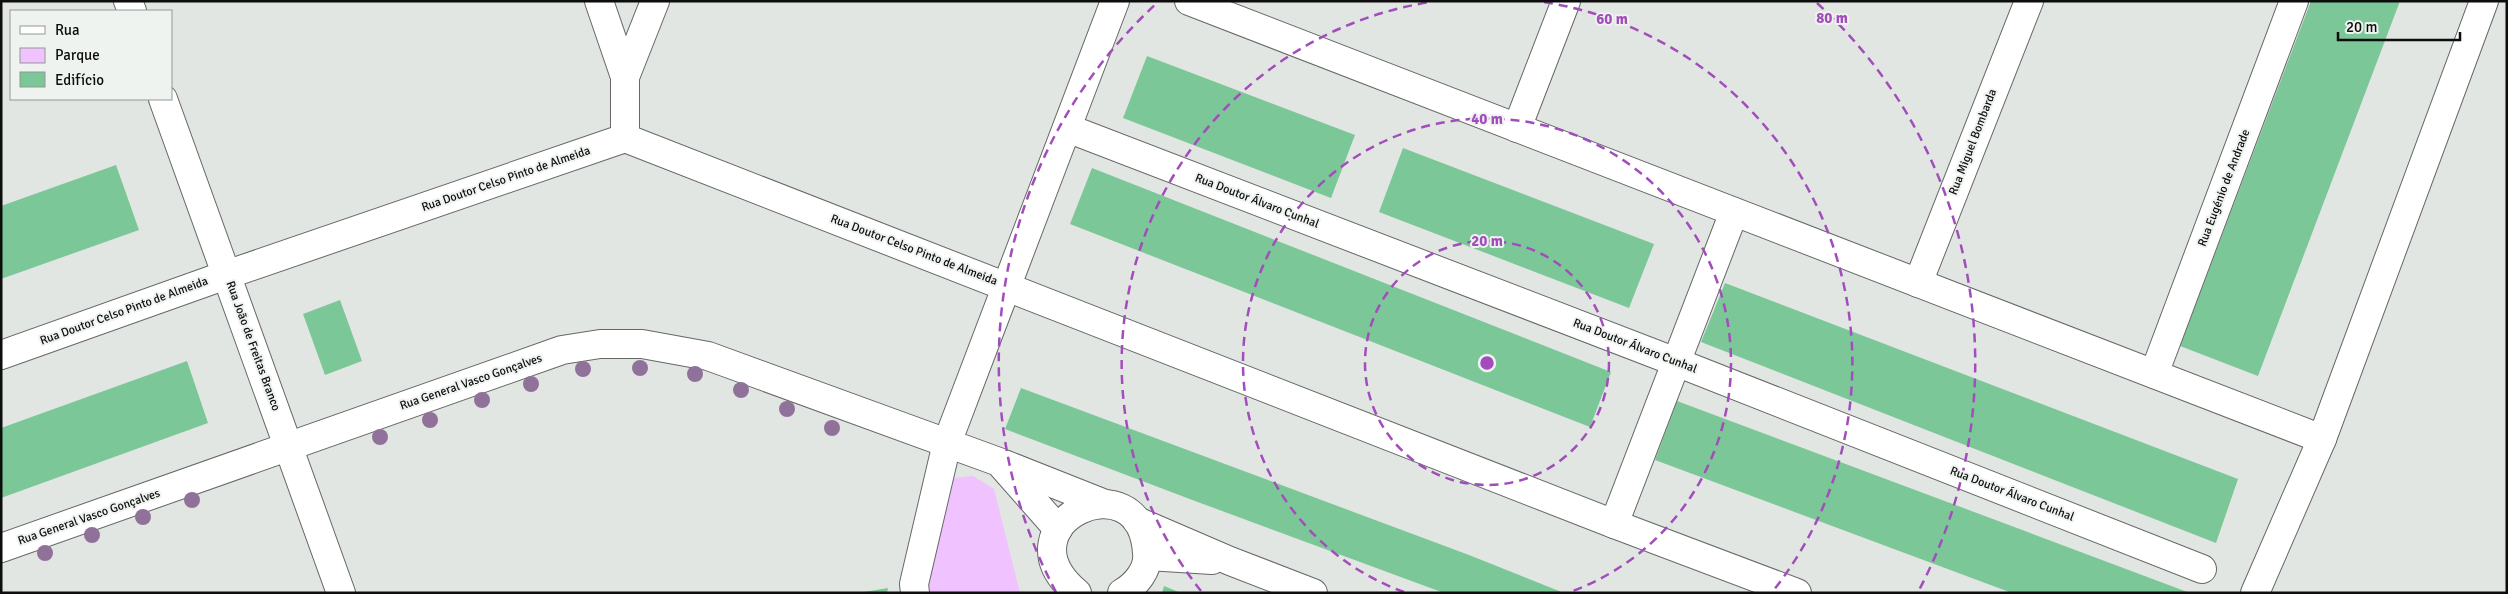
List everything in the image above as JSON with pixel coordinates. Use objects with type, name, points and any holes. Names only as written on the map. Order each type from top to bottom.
[{"type":"street","points":[[599,1],[625,77],[625,138]]},
{"type":"street","points":[[625,77],[655,1]]},
{"type":"street","points":[[915,593],[914,584],[947,443],[1115,1]]},
{"type":"street","points":[[1189,1],[2322,439]]},
{"type":"street","points":[[1517,128],[1566,1]]},
{"type":"street","name":"Rua Miguel Bombarda","points":[[1918,283],[2028,1]]},
{"type":"street","name":"Rua Eugénio de Andrade","points":[[2154,374],[2294,1]]},
{"type":"street","points":[[2255,593],[2322,439],[2484,1]]},
{"type":"street","name":"Rua João de Freitas Branco","points":[[163,100],[290,446],[341,593]]},
{"type":"street","name":"Rua Doutor Álvaro Cunhal","points":[[1067,128],[1676,362],[2202,569]]},
{"type":"street","name":"Rua Doutor Celso Pinto de Almeida","points":[[1,355],[226,275],[625,138],[1614,524],[1797,593]]},
{"type":"street","points":[[1614,524],[1734,212]]},
{"type":"street","name":"Rua General Vasco Gonçalves","points":[[1,548],[562,350],[600,344],[642,344],[708,356],[999,462],[1105,504],[1123,509],[1137,521],[1230,561],[1313,593]]},
{"type":"street","points":[[999,462],[1058,529]]},
{"type":"street","points":[[1069,589],[1055,566],[1053,547],[1058,529],[1070,514],[1086,506],[1105,504]]},
{"type":"street","points":[[1127,591],[1143,574],[1148,556],[1146,538],[1137,521]]},
{"type":"street","points":[[1148,556],[1230,561]]},
{"type":"green space","points":[[973,476],[994,489],[1020,593],[926,593],[939,497],[953,478]]},
{"type":"building","points":[[2311,1],[2400,1],[2258,376],[2180,346]]},
{"type":"building","points":[[1147,56],[1355,135],[1331,198],[1123,118]]},
{"type":"building","points":[[1403,148],[1654,244],[1629,308],[1379,212]]},
{"type":"building","points":[[116,165],[139,230],[1,279],[1,206]]},
{"type":"building","points":[[1092,168],[1611,372],[1590,427],[1070,224]]},
{"type":"building","points":[[1725,283],[2238,479],[2216,543],[1701,342]]},
{"type":"building","points":[[340,300],[362,361],[325,375],[303,314]]},
{"type":"building","points":[[187,361],[208,423],[1,498],[1,428]]},
{"type":"building","points":[[1021,388],[1469,555],[1564,593],[1444,593],[1195,501],[1005,429]]},
{"type":"building","points":[[1677,401],[2190,593],[2012,593],[1655,460]]},
{"type":"building","points":[[1164,586],[1181,593],[1162,593]]},
{"type":"building","points":[[888,588],[887,593],[864,593],[864,592]]}]
